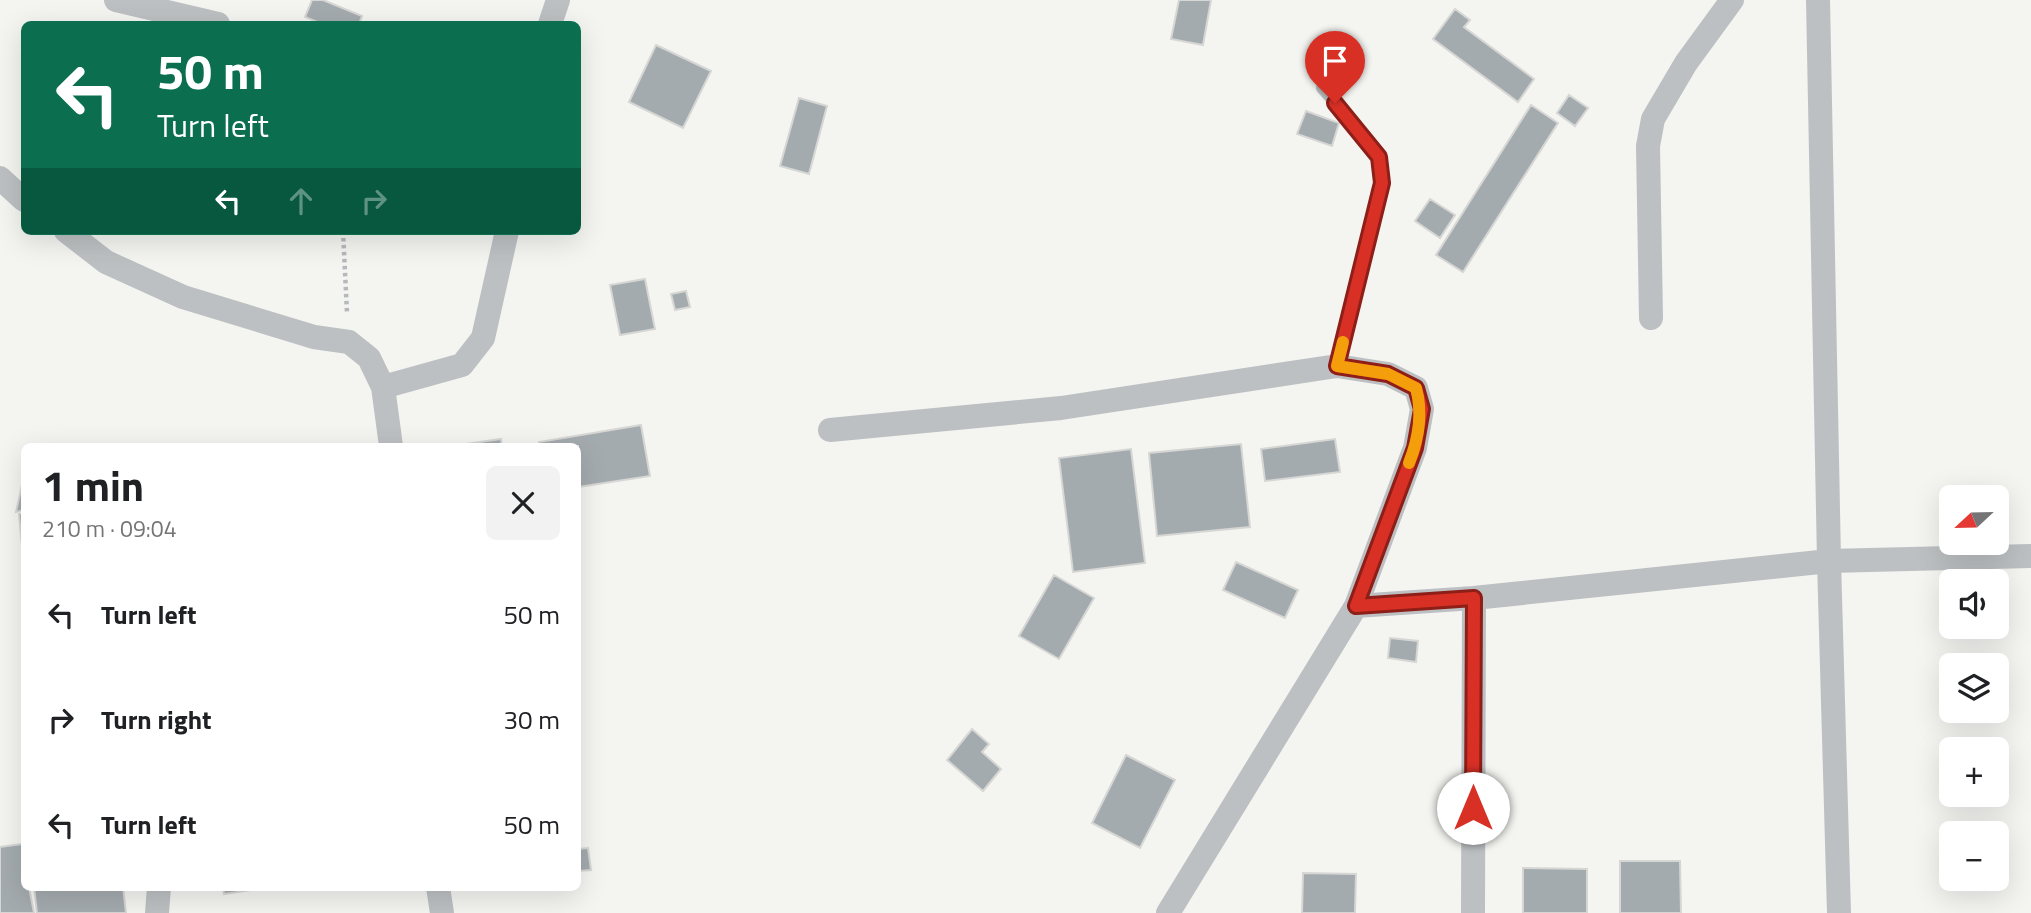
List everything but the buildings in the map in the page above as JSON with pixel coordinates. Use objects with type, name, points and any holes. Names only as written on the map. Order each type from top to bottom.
[{"type":"street","points":[[116,0],[205,21]]},
{"type":"street","points":[[551,21],[558,0]]},
{"type":"street","points":[[1651,318],[1648,146],[1653,119],[1686,63],[1732,0]]},
{"type":"street","points":[[1818,0],[1839,913]]},
{"type":"street","points":[[0,178],[21,197]]},
{"type":"street","points":[[71,235],[106,261],[183,297],[314,337],[349,342],[369,358],[383,387],[391,443]]},
{"type":"street","points":[[383,387],[462,365],[483,338],[506,235]]},
{"type":"street","points":[[830,430],[1061,408],[1337,366],[1388,374],[1416,388],[1422,409],[1415,448],[1356,606],[1168,913]]},
{"type":"street","points":[[1356,606],[1474,598],[1829,561],[2031,556]]},
{"type":"street","points":[[1473,913],[1474,598]]},
{"type":"street","points":[[157,913],[159,891]]},
{"type":"street","points":[[439,891],[442,913]]},
{"type":"lane","points":[[1322,88],[1363,134],[1379,157],[1382,183],[1337,366]]},
{"type":"path","points":[[343,235],[349,342]]},
{"type":"slow traffic","points":[[1343,342],[1337,366],[1388,374],[1416,388],[1422,409],[1415,448],[1409,463]]},
{"type":"route","points":[[1335,103],[1363,134],[1379,157],[1382,183],[1337,366],[1388,374],[1416,388],[1422,409],[1415,448],[1356,606],[1474,598],[1473,808]]}]
